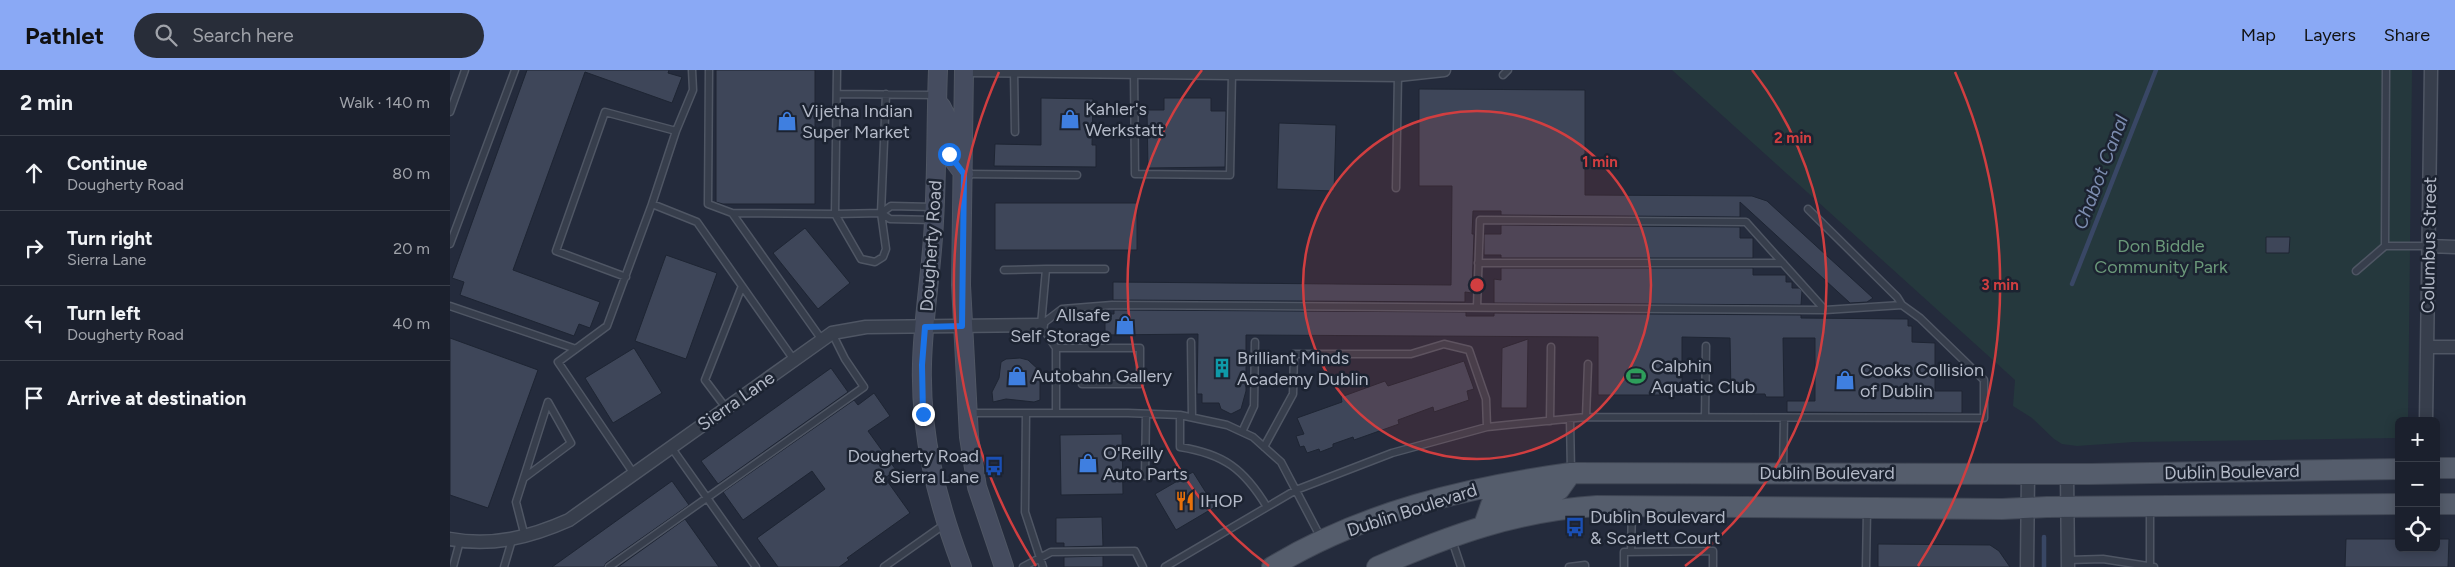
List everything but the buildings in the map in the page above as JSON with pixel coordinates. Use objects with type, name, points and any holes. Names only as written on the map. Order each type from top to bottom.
[{"type":"main road","name":"Dougherty Road","points":[[938,70],[934,214],[922,365],[925,438],[946,523],[962,567]]},
{"type":"main road","name":"Dougherty Road","points":[[966,70],[962,326],[968,414],[972,462],[977,487],[1004,567]]},
{"type":"main road","points":[[936,95],[948,120],[949,154],[964,174]]},
{"type":"main road","points":[[2440,468],[2455,468]]},
{"type":"main road","name":"Dublin Boulevard","points":[[1272,567],[1366,522],[1440,498],[1490,486],[1571,473],[2067,474],[2395,469]]},
{"type":"main road","points":[[1484,525],[1491,505],[1559,490],[1571,473]]},
{"type":"main road","name":"Dublin Boulevard","points":[[1377,567],[1484,525],[1555,509],[1632,506],[2028,508],[2395,504]]},
{"type":"main road","points":[[2440,504],[2455,504]]},
{"type":"street","points":[[966,70],[1232,73],[1393,73],[1444,70]]},
{"type":"street","name":"Columbus Street","points":[[2426,417],[2431,70]]},
{"type":"street","points":[[2429,246],[2455,247]]},
{"type":"street","name":"Sierra Lane","points":[[455,540],[512,540],[569,520],[827,336],[866,327],[1041,325]]},
{"type":"street","points":[[2427,347],[2455,347]]},
{"type":"street","points":[[2027,567],[2028,474]]},
{"type":"street","points":[[2067,474],[2068,563]]},
{"type":"lane","points":[[450,112],[465,70]]},
{"type":"lane","points":[[450,244],[515,70]]},
{"type":"lane","points":[[634,474],[558,362],[608,326],[676,131],[693,90],[692,70]]},
{"type":"lane","points":[[709,70],[708,204],[732,213],[881,213],[891,206],[934,214]]},
{"type":"lane","points":[[837,70],[836,214],[861,259],[870,262],[879,260],[886,249],[881,213],[886,94]]},
{"type":"lane","points":[[1503,76],[1508,70]]},
{"type":"lane","points":[[2384,246],[2386,70]]},
{"type":"lane","points":[[1014,71],[1015,132]]},
{"type":"lane","points":[[1134,72],[1135,174],[1230,175],[1232,73]]},
{"type":"lane","points":[[1393,73],[1396,188]]},
{"type":"lane","points":[[450,90],[457,92]]},
{"type":"lane","points":[[838,94],[936,95]]},
{"type":"lane","points":[[626,277],[556,251],[605,112],[676,131]]},
{"type":"lane","points":[[964,174],[1077,175]]},
{"type":"lane","points":[[652,204],[697,222],[794,360]]},
{"type":"lane","points":[[1165,567],[1296,490],[1392,453],[1487,427],[1586,417],[1984,418],[1984,380],[1920,318],[1902,305],[1897,297],[1808,209]]},
{"type":"lane","points":[[609,567],[864,387],[845,359],[732,213]]},
{"type":"lane","points":[[881,213],[890,219],[934,214]]},
{"type":"lane","points":[[1477,307],[1480,220],[1746,222],[1825,310]]},
{"type":"lane","points":[[2356,271],[2384,246],[2429,246]]},
{"type":"lane","points":[[1478,263],[1783,263]]},
{"type":"lane","points":[[1046,269],[1041,325],[1056,348],[1056,413]]},
{"type":"lane","points":[[1004,270],[1105,269]]},
{"type":"lane","points":[[726,408],[705,380],[742,286]]},
{"type":"lane","points":[[1041,325],[1062,309],[1112,305],[1825,310],[1902,305]]},
{"type":"lane","points":[[450,306],[576,349]]},
{"type":"lane","points":[[1190,342],[1192,417]]},
{"type":"lane","points":[[1242,432],[1254,406],[1255,342]]},
{"type":"lane","points":[[1264,447],[1293,394],[1294,354],[1411,354],[1444,344],[1469,350],[1486,399],[1487,427]]},
{"type":"lane","points":[[1705,417],[1706,346]]},
{"type":"lane","points":[[1056,348],[1140,348],[1140,384],[1082,384]]},
{"type":"lane","points":[[1550,421],[1551,348]]},
{"type":"lane","points":[[1586,417],[1588,364]]},
{"type":"lane","points":[[524,478],[571,442],[548,402],[516,502],[525,537]]},
{"type":"lane","points":[[968,414],[1180,415],[1219,422],[1253,438],[1282,462],[1322,542]]},
{"type":"lane","points":[[1026,414],[1025,512],[1043,567]]},
{"type":"lane","points":[[1145,476],[1146,414]]},
{"type":"lane","points":[[1180,415],[1180,447],[1205,451],[1227,461],[1246,476],[1267,507]]},
{"type":"lane","points":[[1783,473],[1784,418]]},
{"type":"lane","points":[[1570,419],[1571,473]]},
{"type":"lane","points":[[671,447],[756,567]]},
{"type":"lane","points":[[1631,552],[1632,506]]},
{"type":"lane","points":[[2068,563],[2104,559],[2152,567],[2150,506]]},
{"type":"lane","points":[[1866,567],[1867,508]]},
{"type":"lane","points":[[884,567],[946,523]]},
{"type":"lane","points":[[1451,537],[1461,567]]},
{"type":"lane","points":[[453,567],[455,540]]},
{"type":"lane","points":[[504,567],[512,540]]},
{"type":"lane","points":[[1023,567],[1051,552],[1135,551],[1143,567]]},
{"type":"lane","points":[[1624,567],[1624,552],[1713,551],[1713,567]]},
{"type":"lane","points":[[1569,567],[1585,565],[1585,567]]},
{"type":"green space","name":"Don Biddle Community Park","points":[[1672,70],[2412,70],[2408,417],[2395,417],[2395,438],[2134,442],[2077,446],[2062,444],[2032,418],[2013,406],[2015,380]]},
{"type":"waterway","name":"Chabot Canal","points":[[2072,284],[2156,70]]},
{"type":"waterway","name":"Chabot Canal","points":[[2044,537],[2044,567]]},
{"type":"place","name":"Kahler's Werkstatt","points":[[1070,119]]},
{"type":"place","name":"Vijetha Indian Super Market","points":[[787,121]]},
{"type":"place","name":"Allsafe Self Storage","points":[[1125,325]]},
{"type":"place","name":"Brilliant Minds Academy Dublin","points":[[1222,368]]},
{"type":"place","name":"Autobahn Gallery","points":[[1017,376]]},
{"type":"place","name":"Calphin Aquatic Club","points":[[1636,376]]},
{"type":"place","name":"Cooks Collision of Dublin","points":[[1845,380]]},
{"type":"place","name":"O'Reilly Auto Parts","points":[[1088,463]]},
{"type":"place","name":"Dougherty Road & Sierra Lane","points":[[994,466]]},
{"type":"place","name":"IHOP","points":[[1185,501]]},
{"type":"place","name":"Dublin Boulevard & Scarlett Court","points":[[1575,527]]},
{"type":"route","points":[[923,414],[922,365],[925,327],[962,326],[961,284],[964,174],[949,154]]}]
